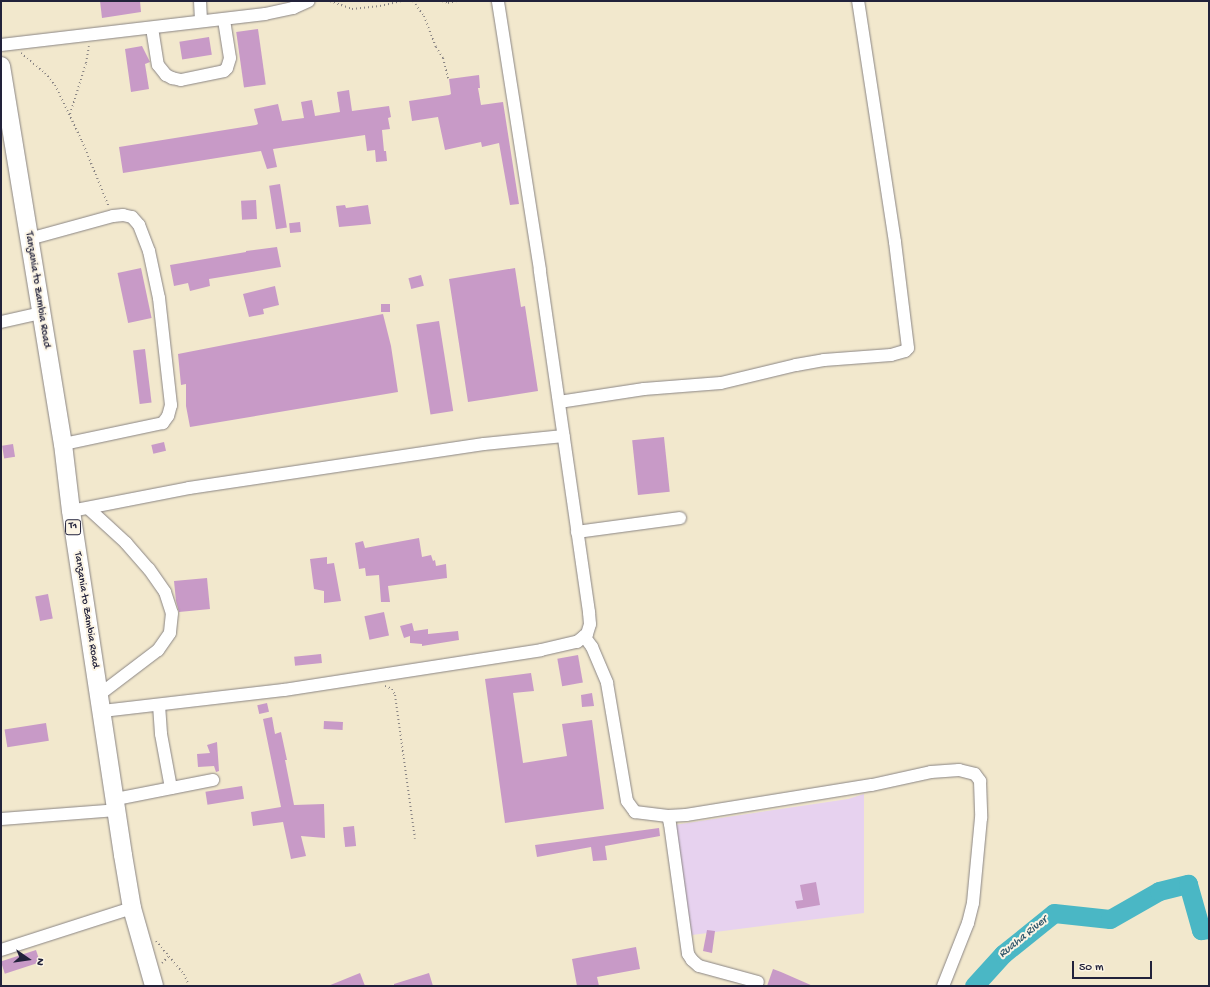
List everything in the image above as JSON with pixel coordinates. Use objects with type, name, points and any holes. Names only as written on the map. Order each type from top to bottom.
[{"type":"highway","name":"Tanzania to Zambia Road","points":[[1,66],[63,444],[79,509],[100,703],[132,908],[154,986]]},
{"type":"street","points":[[200,1],[201,22]]},
{"type":"street","points":[[5,44],[265,14],[293,8],[309,1]]},
{"type":"street","points":[[100,703],[159,705],[284,690],[541,650],[576,642],[589,630],[589,612],[578,532],[498,1]]},
{"type":"street","points":[[559,402],[652,388],[721,383],[796,365],[824,360],[891,355],[905,351],[908,348],[895,242],[858,1]]},
{"type":"street","points":[[152,28],[158,65],[166,75],[181,80],[224,72],[227,68],[230,58],[224,19]]},
{"type":"street","points":[[29,239],[113,216],[123,215],[132,217],[139,225],[149,251],[159,298],[171,405],[168,416],[163,423],[63,444]]},
{"type":"street","points":[[1,322],[41,313]]},
{"type":"street","points":[[79,509],[203,486],[364,464],[484,444],[564,436]]},
{"type":"street","points":[[79,509],[126,543],[150,569],[165,592],[172,613],[170,633],[158,650],[100,703]]},
{"type":"street","points":[[578,532],[680,518]]},
{"type":"street","points":[[584,636],[592,647],[607,683],[627,801],[635,812],[668,816],[686,815],[872,785],[931,772],[959,770],[975,774],[980,782],[981,818],[973,902],[968,923],[943,986]]},
{"type":"street","points":[[159,705],[161,734],[170,788]]},
{"type":"street","points":[[1,819],[116,805],[170,788],[213,780]]},
{"type":"street","points":[[668,816],[688,954],[699,966],[758,982]]},
{"type":"street","points":[[1,950],[132,908]]},
{"type":"path","points":[[330,1],[350,9],[380,6],[402,1]]},
{"type":"path","points":[[413,1],[424,16],[436,47],[443,58],[448,78]]},
{"type":"path","points":[[442,1],[448,3],[457,1]]},
{"type":"path","points":[[70,114],[86,63],[90,35]]},
{"type":"path","points":[[5,44],[45,73],[55,85],[70,114],[113,216]]},
{"type":"path","points":[[377,675],[382,684],[392,689],[395,695],[415,838]]},
{"type":"path","points":[[137,928],[160,944],[184,974],[189,986]]},
{"type":"shaded area","points":[[864,794],[864,913],[692,935],[674,825],[848,799]]},
{"type":"building","points":[[100,1],[140,1],[141,12],[102,18]]},
{"type":"building","points":[[258,29],[266,84],[244,88],[236,32]]},
{"type":"building","points":[[209,37],[212,55],[182,59],[179,42]]},
{"type":"building","points":[[142,46],[150,62],[145,64],[149,89],[131,92],[125,49]]},
{"type":"building","points":[[479,75],[480,88],[478,88],[481,105],[503,102],[519,204],[510,205],[499,143],[482,147],[481,142],[445,150],[438,117],[412,121],[409,101],[449,95],[451,94],[449,79]]},
{"type":"building","points":[[349,90],[352,111],[389,106],[391,117],[388,118],[390,129],[382,130],[384,151],[386,151],[387,161],[376,162],[375,150],[367,151],[365,135],[273,149],[277,167],[267,169],[261,151],[123,173],[119,147],[256,125],[258,124],[254,109],[278,104],[282,121],[304,118],[301,102],[312,100],[315,116],[340,112],[337,92]]},
{"type":"building","points":[[280,184],[287,227],[276,229],[269,186]]},
{"type":"building","points":[[256,200],[257,219],[242,220],[241,201]]},
{"type":"building","points":[[345,205],[346,208],[368,205],[371,224],[339,227],[336,206]]},
{"type":"building","points":[[300,222],[301,232],[290,233],[289,223]]},
{"type":"building","points":[[277,247],[281,267],[209,279],[210,286],[190,291],[188,283],[174,286],[170,265]]},
{"type":"building","points":[[141,268],[152,318],[128,323],[118,273]]},
{"type":"building","points":[[515,268],[521,307],[525,306],[538,391],[468,402],[449,279]]},
{"type":"building","points":[[421,275],[424,286],[411,289],[408,278]]},
{"type":"building","points":[[275,286],[279,305],[263,309],[264,314],[249,317],[243,294]]},
{"type":"building","points":[[381,304],[390,304],[390,312],[381,312]]},
{"type":"building","points":[[383,314],[391,346],[398,392],[190,427],[186,406],[186,384],[181,385],[178,354]]},
{"type":"building","points":[[439,321],[453,411],[431,414],[416,325]]},
{"type":"building","points":[[145,349],[152,403],[140,404],[133,350]]},
{"type":"building","points":[[664,437],[670,492],[638,495],[632,440]]},
{"type":"building","points":[[164,442],[166,451],[153,454],[151,445]]},
{"type":"building","points":[[13,444],[15,457],[4,459],[2,446]]},
{"type":"building","points":[[419,538],[422,557],[431,555],[433,561],[435,560],[436,566],[446,564],[447,578],[388,586],[390,602],[381,602],[379,575],[366,576],[365,568],[359,569],[355,543],[363,541],[365,548]]},
{"type":"building","points":[[327,557],[327,564],[334,563],[341,601],[324,603],[324,591],[314,589],[310,559]]},
{"type":"building","points":[[207,578],[210,609],[179,612],[176,601],[174,581]]},
{"type":"building","points":[[48,594],[53,619],[40,621],[35,596]]},
{"type":"building","points":[[384,612],[389,635],[369,640],[364,616]]},
{"type":"building","points":[[412,623],[414,631],[428,629],[428,634],[458,631],[459,640],[422,646],[422,644],[410,643],[410,636],[404,638],[400,626]]},
{"type":"building","points":[[321,654],[322,663],[295,666],[294,657]]},
{"type":"building","points":[[578,655],[583,683],[562,686],[557,659]]},
{"type":"building","points":[[531,673],[534,691],[513,693],[523,763],[567,756],[562,724],[592,720],[604,809],[505,823],[485,679]]},
{"type":"building","points":[[592,693],[594,706],[582,707],[581,695]]},
{"type":"building","points":[[267,703],[269,712],[259,714],[257,705]]},
{"type":"building","points":[[272,717],[275,734],[281,732],[294,805],[324,804],[325,838],[301,836],[306,856],[291,859],[283,822],[253,826],[251,812],[281,807],[263,719]]},
{"type":"building","points":[[324,721],[343,722],[343,730],[324,729]]},
{"type":"building","points":[[46,723],[49,741],[7,747],[5,730]]},
{"type":"building","points":[[217,742],[219,771],[216,772],[214,766],[198,767],[197,754],[210,753],[207,745]]},
{"type":"building","points":[[242,786],[244,799],[207,805],[205,792]]},
{"type":"building","points":[[354,826],[356,846],[345,847],[343,827]]},
{"type":"building","points":[[659,828],[660,836],[605,846],[607,860],[593,861],[591,847],[537,857],[535,845]]},
{"type":"building","points":[[816,882],[820,905],[797,909],[795,901],[803,900],[800,885]]},
{"type":"building","points":[[707,930],[715,931],[712,953],[703,951]]},
{"type":"building","points":[[636,947],[640,969],[597,977],[599,986],[577,986],[572,959]]},
{"type":"building","points":[[36,950],[40,962],[5,974],[1,961]]},
{"type":"building","points":[[773,969],[781,972],[813,986],[767,986]]},
{"type":"building","points":[[360,973],[365,986],[328,986]]},
{"type":"building","points":[[429,973],[433,986],[394,986],[394,984]]},
{"type":"waterway","name":"Ruaha River","points":[[974,986],[1003,954],[1054,913],[1110,919],[1159,891],[1188,884],[1201,930],[1209,929]]}]
